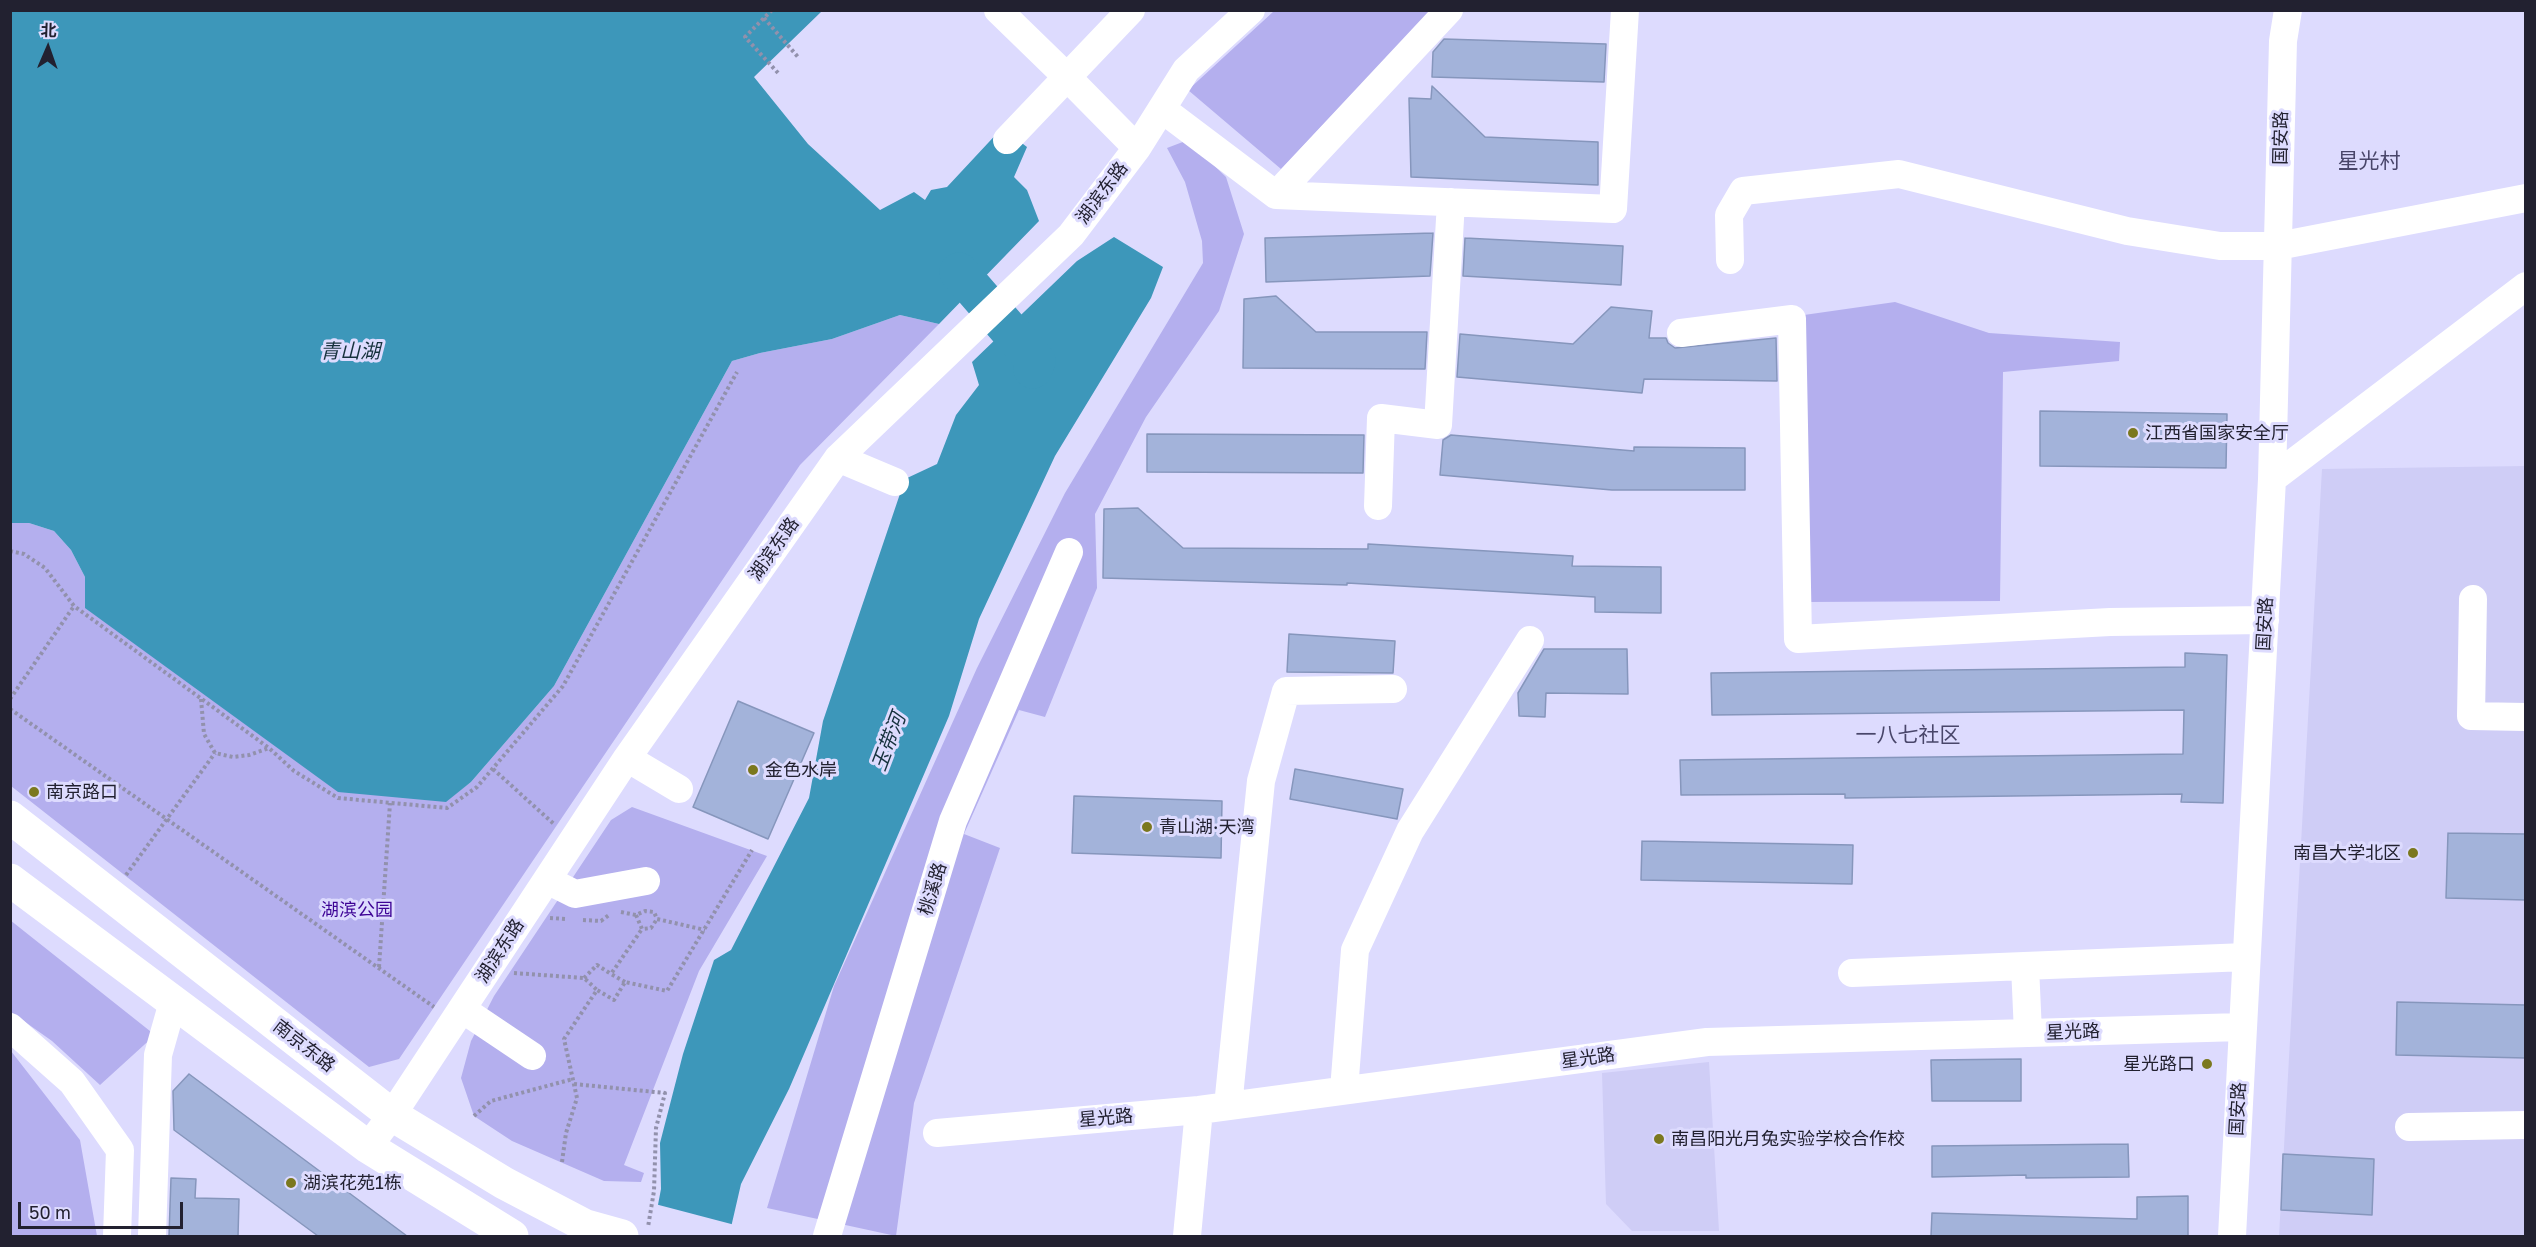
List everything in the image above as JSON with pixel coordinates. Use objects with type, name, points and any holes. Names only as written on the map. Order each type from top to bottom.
[{"type":"main road","name":"南京东路","points":[[10,817],[392,1115],[504,1183],[586,1226],[622,1236]]},
{"type":"main road","points":[[10,880],[368,1147],[512,1236]]},
{"type":"street","points":[[998,10],[1137,148]]},
{"type":"street","points":[[1006,140],[1131,10]]},
{"type":"street","name":"湖滨东路","points":[[368,1147],[392,1115],[627,758],[838,458],[1071,234],[1137,148],[1186,70],[1251,10]]},
{"type":"street","points":[[1276,195],[1449,10]]},
{"type":"street","points":[[1162,109],[1276,195],[1613,209],[1625,10]]},
{"type":"street","name":"国安路","points":[[2232,1236],[2272,479],[2283,40],[2288,10]]},
{"type":"street","points":[[1730,260],[1729,215],[1743,191],[1899,174],[2127,231],[2220,246],[2278,246],[2526,198]]},
{"type":"street","points":[[1378,506],[1381,418],[1438,425],[1451,202]]},
{"type":"street","points":[[2272,479],[2526,286]]},
{"type":"street","points":[[1680,333],[1792,319],[1798,639],[2109,622],[2265,620]]},
{"type":"street","points":[[838,458],[895,482]]},
{"type":"street","name":"桃溪路","points":[[827,1236],[953,821],[1069,552]]},
{"type":"street","points":[[2473,598],[2471,717],[2526,717]]},
{"type":"street","points":[[1344,1090],[1355,950],[1410,831],[1530,640]]},
{"type":"street","points":[[1228,1106],[1261,781],[1286,690],[1394,689]]},
{"type":"street","points":[[627,758],[680,789]]},
{"type":"street","points":[[547,880],[575,894],[646,881]]},
{"type":"street","points":[[1852,973],[2246,957]]},
{"type":"street","points":[[2025,966],[2028,1033]]},
{"type":"street","points":[[152,1236],[158,1055],[173,1002]]},
{"type":"street","points":[[458,1015],[532,1056]]},
{"type":"street","points":[[10,1027],[72,1082],[120,1150],[117,1236]]},
{"type":"street","name":"星光路","points":[[937,1133],[1199,1110],[1707,1042],[2242,1027]]},
{"type":"street","points":[[1187,1236],[1199,1110]]},
{"type":"street","points":[[2409,1126],[2526,1125]]},
{"type":"path","points":[[772,10],[746,37],[779,74]]},
{"type":"path","points":[[764,18],[798,57]]},
{"type":"path","points":[[10,551],[24,554],[45,568],[74,606],[269,748],[294,771],[338,798],[447,808],[477,787],[563,687],[737,372]]},
{"type":"path","points":[[10,699],[74,606]]},
{"type":"path","points":[[201,698],[204,734],[216,753],[233,757],[249,755],[269,748]]},
{"type":"path","points":[[10,709],[379,968],[458,1015]]},
{"type":"path","points":[[125,876],[216,753]]},
{"type":"path","points":[[493,770],[572,841]]},
{"type":"path","points":[[379,968],[390,803]]},
{"type":"path","points":[[584,978],[597,965],[625,982],[667,991],[752,850]]},
{"type":"path","points":[[579,920],[601,921],[615,911],[636,915],[645,911],[654,912],[657,919]]},
{"type":"path","points":[[636,915],[642,929]]},
{"type":"path","points":[[546,917],[568,919]]},
{"type":"path","points":[[657,919],[705,930]]},
{"type":"path","points":[[611,974],[642,929],[651,928],[657,919]]},
{"type":"path","points":[[509,973],[584,978],[597,990],[614,1000],[625,982]]},
{"type":"path","points":[[562,1162],[566,1132],[577,1098],[564,1039],[597,990]]},
{"type":"path","points":[[474,1116],[491,1101],[574,1081],[665,1093],[656,1128],[654,1191],[646,1236]]},
{"type":"shaded area","name":"南昌大学北区","points":[[2525,466],[2525,1236],[2279,1236],[2322,469]]},
{"type":"shaded area","name":"南昌阳光月兔实验学校合作校","points":[[1709,1062],[1719,1231],[1632,1231],[1606,1204],[1602,1073]]},
{"type":"green space","points":[[1274,11],[1431,11],[1281,169],[1188,90]]},
{"type":"green space","points":[[1188,140],[1226,177],[1244,234],[1219,311],[1146,417],[1095,514],[1097,588],[1045,717],[1019,710],[964,834],[1000,848],[914,1103],[896,1236],[767,1208],[834,986],[977,668],[1065,493],[1203,263],[1202,241],[1185,182],[1167,148]]},
{"type":"green space","points":[[1895,302],[1989,333],[2120,342],[2119,361],[2003,372],[2000,601],[1806,602],[1804,315]]},
{"type":"green space","name":"湖滨公园","points":[[900,315],[939,324],[800,465],[399,1059],[369,1067],[11,786],[10,523],[29,523],[54,531],[71,550],[85,577],[446,801],[471,782],[554,686],[732,361],[832,339]]},
{"type":"green space","points":[[632,807],[767,856],[699,971],[624,1165],[644,1173],[641,1182],[604,1181],[512,1141],[474,1116],[461,1078],[471,1041],[494,996],[611,820]]},
{"type":"green space","points":[[10,920],[155,1035],[100,1085],[52,1041],[11,1012]]},
{"type":"green space","points":[[11,1051],[80,1140],[97,1236],[11,1236]]},
{"type":"water","name":"青山湖","points":[[10,11],[822,11],[754,77],[808,144],[880,210],[914,192],[925,200],[931,190],[947,187],[1002,128],[1027,147],[1014,177],[1027,190],[1039,221],[939,324],[900,315],[832,339],[732,361],[554,686],[471,782],[446,802],[338,792],[85,608],[85,577],[71,550],[54,531],[29,523],[11,523]]},
{"type":"water","points":[[1114,237],[1163,267],[1151,298],[1055,456],[979,619],[949,716],[789,1089],[741,1184],[729,1236],[652,1236],[661,1189],[660,1143],[683,1054],[714,960],[731,950],[809,798],[823,721],[905,479],[937,464],[956,415],[979,385],[972,362],[1077,261]]},
{"type":"pier","points":[[655,1204],[735,1225],[732,1236],[649,1236]]},
{"type":"building","points":[[1444,39],[1606,44],[1604,82],[1432,77],[1433,52]]},
{"type":"building","points":[[1432,86],[1485,137],[1598,142],[1598,185],[1411,177],[1409,98],[1431,99]]},
{"type":"building","points":[[1433,233],[1430,276],[1266,282],[1265,238]]},
{"type":"building","points":[[1465,238],[1623,246],[1621,285],[1463,276]]},
{"type":"building","points":[[1276,296],[1316,332],[1427,332],[1425,369],[1243,368],[1244,299]]},
{"type":"building","points":[[1611,307],[1652,311],[1649,338],[1666,338],[1668,343],[1675,348],[1776,338],[1777,381],[1644,379],[1642,393],[1457,377],[1460,334],[1573,344]]},
{"type":"building","name":"江西省国家安全厅","points":[[2040,411],[2227,414],[2226,468],[2040,466]]},
{"type":"building","points":[[1147,434],[1364,435],[1363,473],[1147,472]]},
{"type":"building","points":[[1451,435],[1634,451],[1634,447],[1745,448],[1745,490],[1612,490],[1440,475],[1443,440]]},
{"type":"building","points":[[1138,508],[1183,548],[1368,549],[1368,544],[1573,556],[1572,566],[1661,567],[1661,613],[1595,612],[1595,597],[1347,583],[1347,585],[1103,578],[1104,509]]},
{"type":"building","points":[[1289,634],[1395,641],[1393,673],[1287,672]]},
{"type":"building","points":[[1544,649],[1627,649],[1628,694],[1546,693],[1545,717],[1519,716],[1518,693]]},
{"type":"building","points":[[2185,653],[2227,655],[2223,803],[2181,802],[2182,794],[1845,798],[1845,794],[1681,795],[1680,760],[2183,754],[2184,710],[1712,715],[1711,673],[2185,667]]},
{"type":"building","name":"金色水岸","points":[[738,701],[814,733],[768,839],[693,807]]},
{"type":"building","points":[[1295,769],[1403,789],[1397,819],[1290,799]]},
{"type":"building","name":"青山湖·天湾","points":[[1074,796],[1222,801],[1221,858],[1072,853]]},
{"type":"building","points":[[2448,833],[2526,834],[2526,900],[2446,898]]},
{"type":"building","points":[[1642,841],[1853,845],[1852,884],[1641,880]]},
{"type":"building","points":[[2397,1002],[2526,1005],[2526,1058],[2396,1055]]},
{"type":"building","points":[[2021,1059],[2021,1101],[1932,1101],[1931,1060]]},
{"type":"building","name":"湖滨花苑1栋","points":[[189,1074],[407,1236],[318,1236],[174,1130],[173,1091]]},
{"type":"building","points":[[2128,1144],[2129,1177],[2026,1178],[2026,1175],[1932,1177],[1932,1146]]},
{"type":"building","points":[[2283,1154],[2374,1159],[2372,1215],[2281,1210]]},
{"type":"building","points":[[171,1178],[196,1179],[195,1198],[239,1199],[238,1236],[169,1236]]},
{"type":"building","points":[[2188,1196],[2188,1236],[1931,1236],[1932,1213],[2137,1219],[2137,1197]]},
{"type":"waterway","name":"玉带河","points":[[959,272],[1036,361],[1033,369]]},
{"type":"place","name":"江西省国家安全厅","points":[[2133,433]]},
{"type":"place","name":"金色水岸","points":[[753,770]]},
{"type":"place","name":"南京路口","points":[[34,792]]},
{"type":"place","name":"青山湖·天湾","points":[[1147,827]]},
{"type":"place","name":"南昌大学北区","points":[[2413,853]]},
{"type":"place","name":"星光路口","points":[[2207,1064]]},
{"type":"place","name":"南昌阳光月兔实验学校合作校","points":[[1659,1139]]},
{"type":"place","name":"湖滨花苑1栋","points":[[291,1183]]},
{"type":"district","name":"星光村","points":[[2369,161]]},
{"type":"district","name":"一八七社区","points":[[1908,735]]}]
